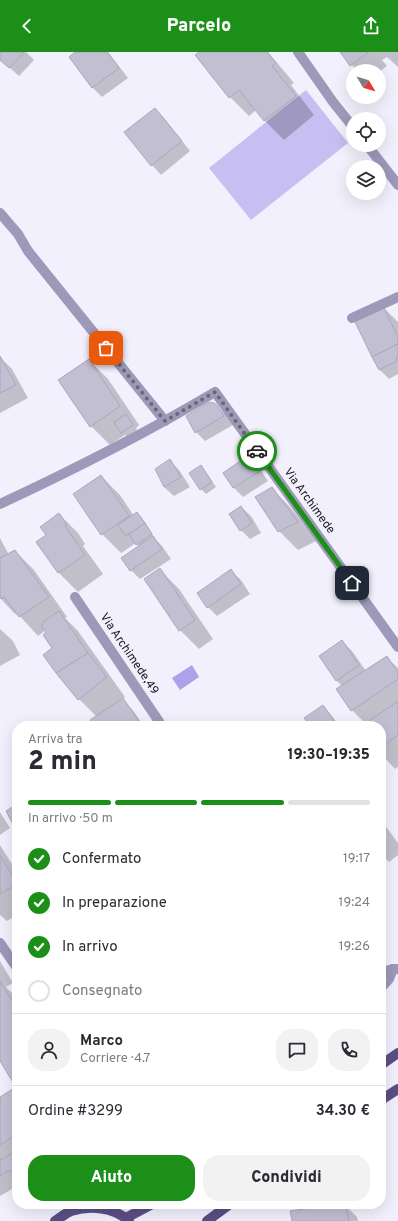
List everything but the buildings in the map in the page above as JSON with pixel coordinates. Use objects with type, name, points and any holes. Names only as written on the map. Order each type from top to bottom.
[{"type":"main road","points":[[386,1061],[398,1053]]},
{"type":"main road","points":[[386,1097],[398,1089]]},
{"type":"main road","points":[[55,1221],[70,1211],[80,1209]]},
{"type":"main road","points":[[102,1209],[108,1210],[127,1220],[144,1209]]},
{"type":"main road","points":[[207,1221],[223,1209]]},
{"type":"street","points":[[298,52],[346,118]]},
{"type":"street","points":[[372,152],[398,185]]},
{"type":"street","points":[[0,213],[18,234],[28,251],[165,421]]},
{"type":"street","points":[[352,318],[398,297]]},
{"type":"street","name":"Via Archimede","points":[[0,504],[55,478],[165,421],[215,392],[398,647]]},
{"type":"street","name":"Via Archimede,49","points":[[75,597],[159,721]]},
{"type":"street","points":[[0,943],[12,961]]},
{"type":"street","points":[[386,971],[396,969]]},
{"type":"street","points":[[386,982],[396,969]]},
{"type":"shaded area","points":[[306,90],[346,140],[346,145],[251,220],[209,168]]},
{"type":"shaded area","points":[[192,665],[199,677],[180,690],[172,678]]},
{"type":"way so far","points":[[106,348],[165,421],[215,392],[257,451]]},
{"type":"route","points":[[257,451],[352,583]]}]
